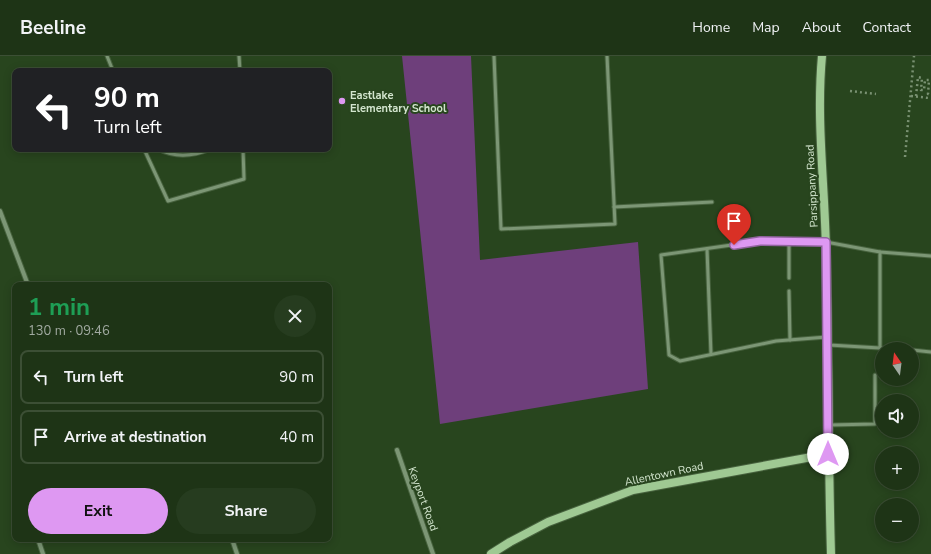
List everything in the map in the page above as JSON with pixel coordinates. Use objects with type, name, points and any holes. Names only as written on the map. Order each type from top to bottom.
[{"type":"main road","name":"Parsippany Road","points":[[822,56],[820,76],[821,135],[826,242],[828,454],[831,554]]},
{"type":"main road","name":"Allentown Road","points":[[491,554],[548,522],[633,490],[828,454]]},
{"type":"street","points":[[0,211],[27,282]]},
{"type":"street","name":"Keyport Road","points":[[397,450],[433,554]]},
{"type":"street","points":[[39,542],[43,554]]},
{"type":"street","points":[[233,542],[237,554]]},
{"type":"lane","points":[[107,56],[112,68]]},
{"type":"lane","points":[[239,56],[240,68]]},
{"type":"lane","points":[[494,56],[501,229],[615,224],[607,56]]},
{"type":"lane","points":[[145,152],[168,201],[244,179],[242,152]]},
{"type":"lane","points":[[167,152],[182,156],[202,152]]},
{"type":"lane","points":[[614,207],[712,202]]},
{"type":"lane","points":[[875,347],[827,341],[790,340],[776,341],[680,361],[669,355],[661,255],[760,241],[826,242],[880,252],[931,256]]},
{"type":"lane","points":[[788,242],[789,278]]},
{"type":"lane","points":[[707,249],[711,354]]},
{"type":"lane","points":[[880,252],[880,342]]},
{"type":"lane","points":[[789,291],[790,340]]},
{"type":"lane","points":[[919,351],[931,352]]},
{"type":"lane","points":[[828,426],[875,424],[875,386]]},
{"type":"path","points":[[905,157],[914,56]]},
{"type":"path","points":[[911,96],[916,96],[929,96],[929,80],[925,80],[924,90],[921,90],[922,78],[918,77],[916,96]]},
{"type":"path","points":[[850,91],[876,94]]},
{"type":"shaded area","points":[[402,56],[471,56],[480,260],[638,242],[648,389],[440,424]]},
{"type":"place","name":"Eastlake Elementary School","points":[[342,101]]},
{"type":"route","points":[[734,245],[760,241],[826,242],[828,454]]}]
